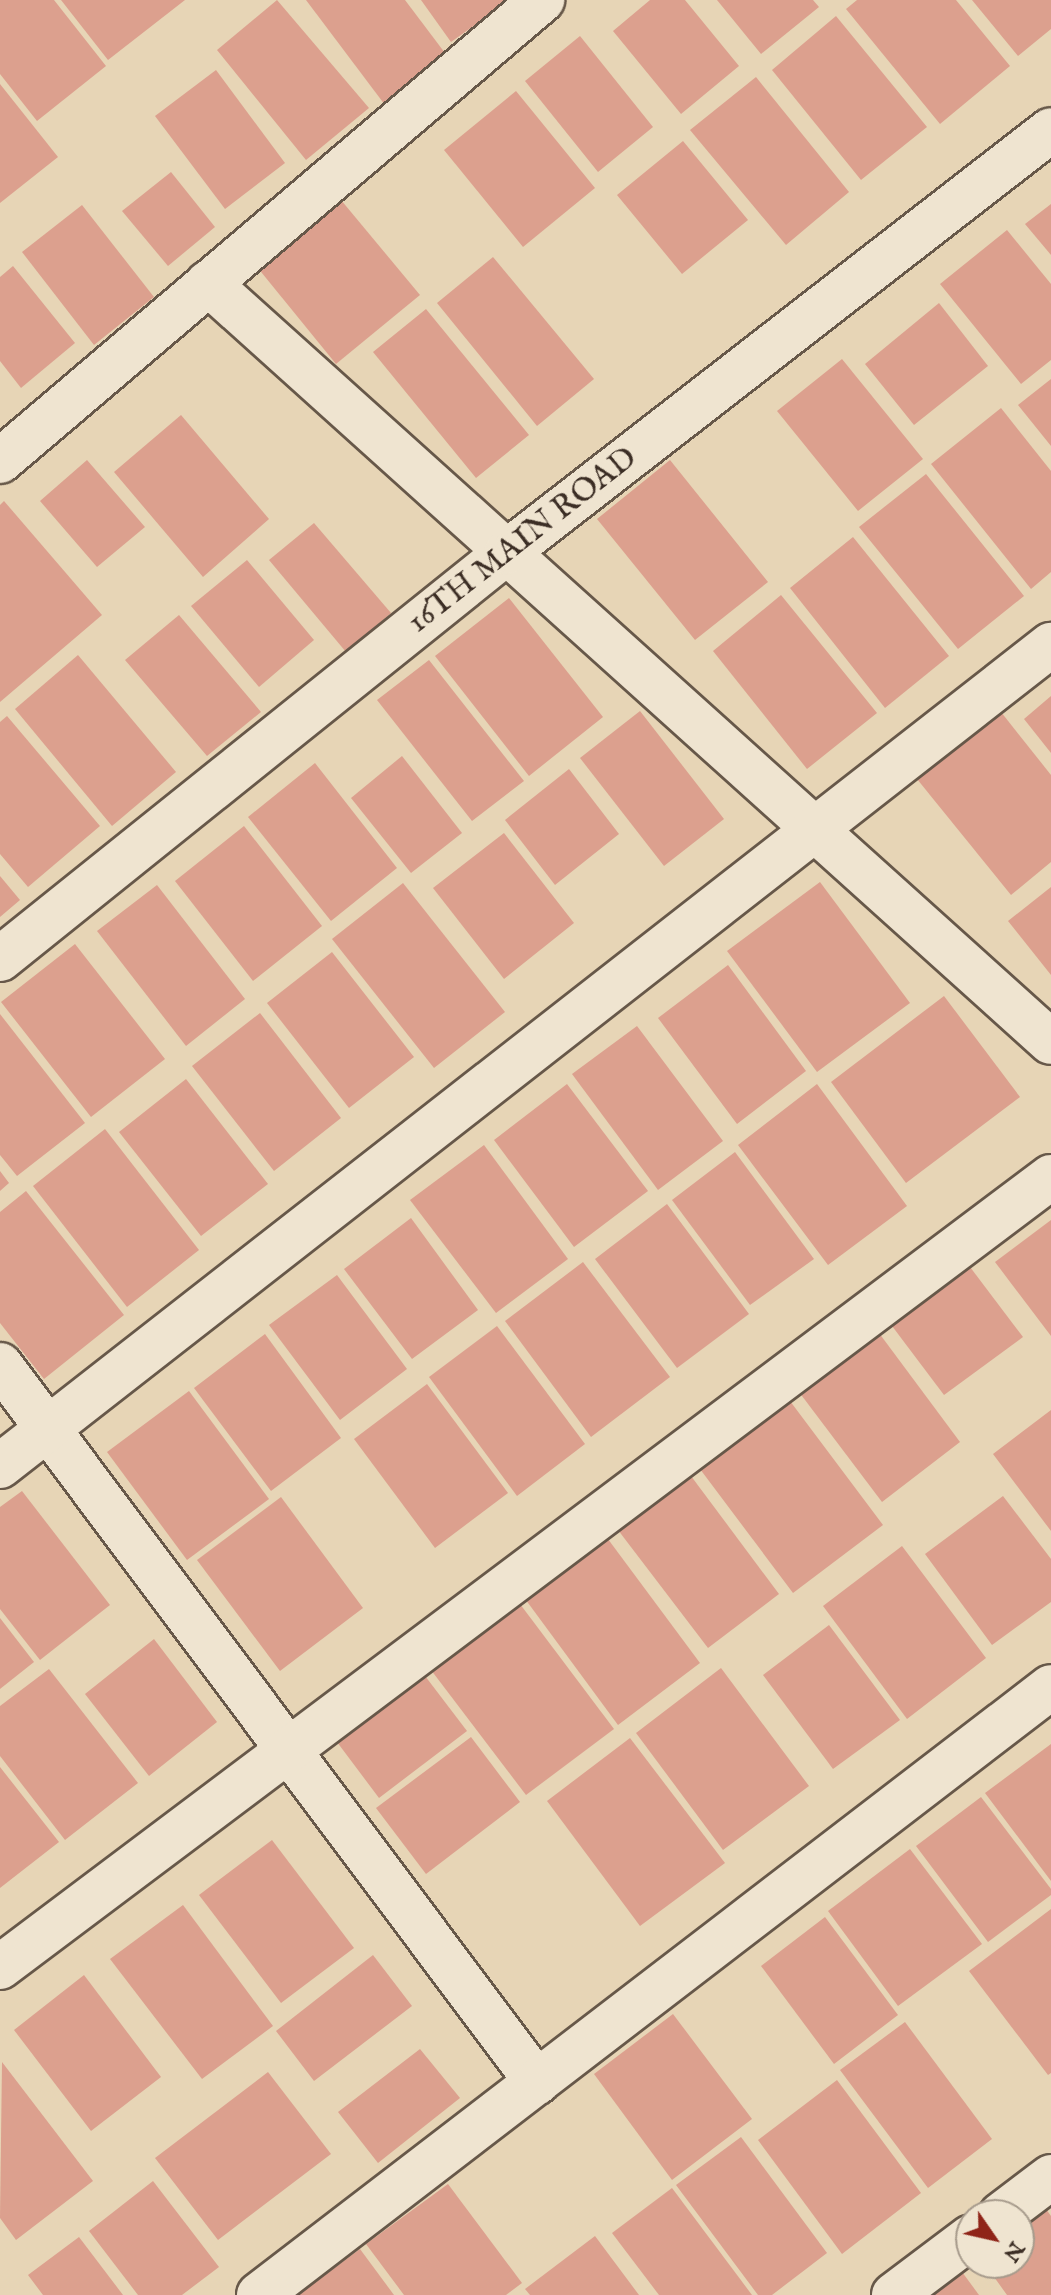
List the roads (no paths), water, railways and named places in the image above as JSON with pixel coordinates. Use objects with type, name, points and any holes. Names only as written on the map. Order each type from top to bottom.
[{"type":"street","points":[[0,461],[542,0]]},
{"type":"street","name":"16TH MAIN ROAD","points":[[0,959],[507,552],[1051,130]]},
{"type":"street","points":[[208,283],[1051,1042]]},
{"type":"street","points":[[0,1466],[1051,645]]},
{"type":"street","points":[[0,1967],[1051,1177]]},
{"type":"street","points":[[0,1365],[537,2082]]},
{"type":"street","points":[[259,2295],[1051,1687]]},
{"type":"street","points":[[1022,2199],[1051,2177]]},
{"type":"street","points":[[894,2295],[955,2249]]}]
